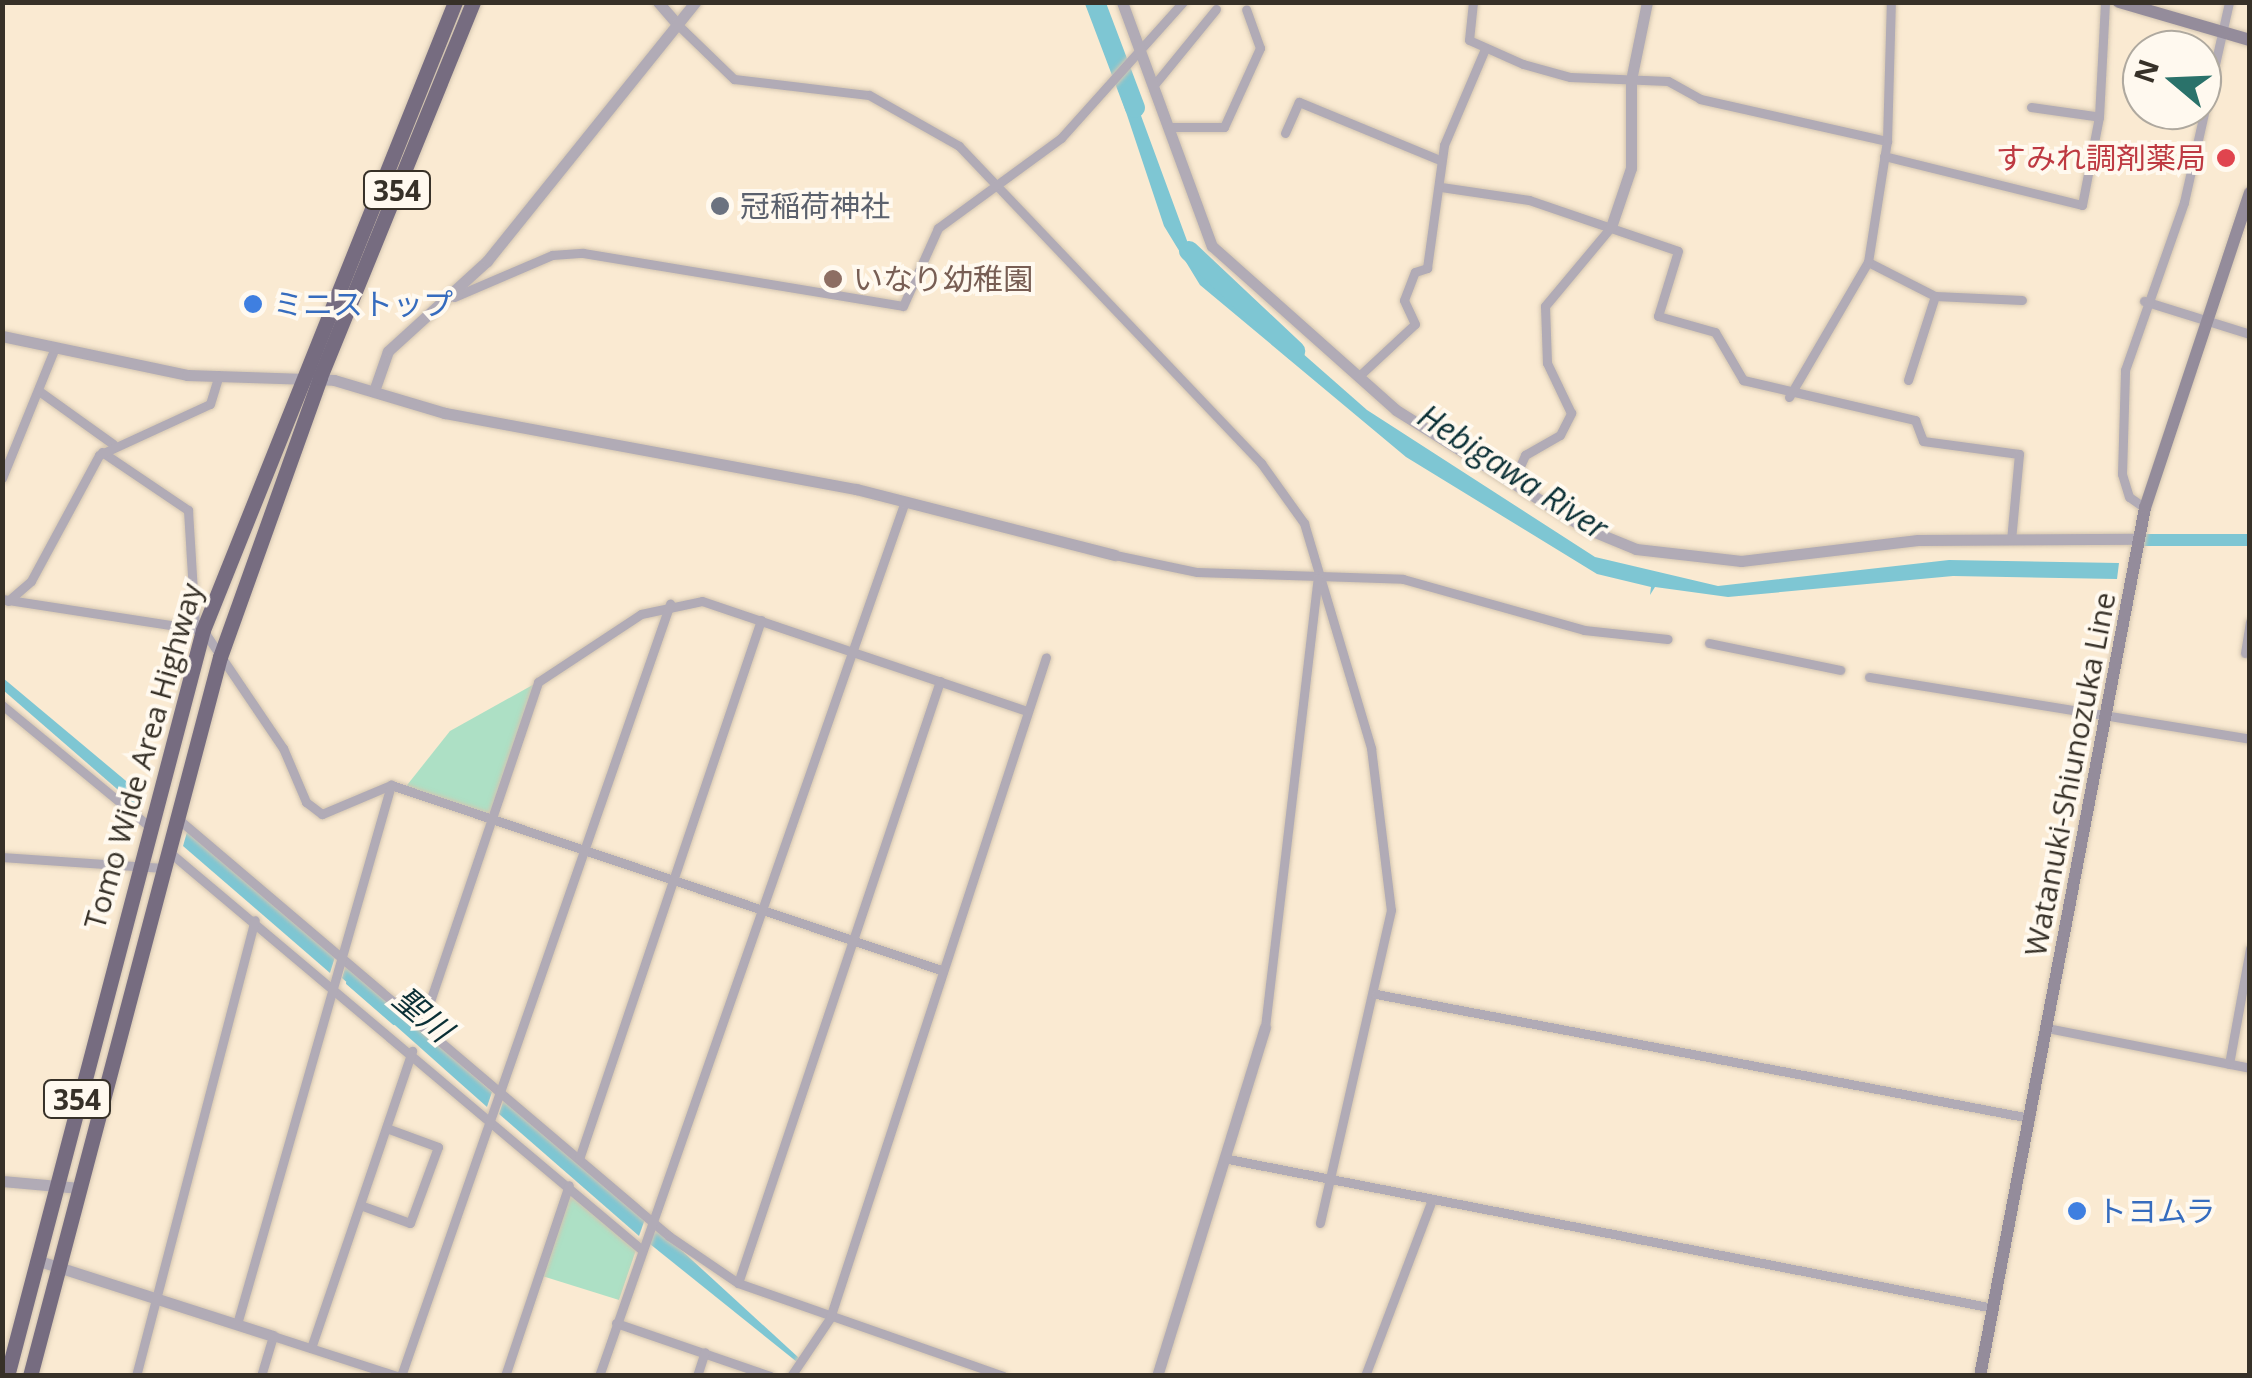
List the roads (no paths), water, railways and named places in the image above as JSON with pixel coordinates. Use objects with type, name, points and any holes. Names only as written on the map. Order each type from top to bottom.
[{"type":"highway","name":"Tomo Wide Area Highway","points":[[7,1376],[199,628],[454,2]]},
{"type":"highway","name":"Tomo Wide Area Highway","points":[[30,1376],[220,658],[320,377],[473,2]]},
{"type":"main road","points":[[2118,2],[2250,40]]},
{"type":"main road","name":"Watanuki-Shiunozuka Line","points":[[1980,1376],[2145,508],[2250,193]]},
{"type":"street","points":[[658,2],[734,80],[849,90],[922,120],[995,184],[1271,475],[1304,523],[1371,748],[1391,910],[1376,994],[1320,1223]]},
{"type":"street","points":[[374,391],[388,351],[454,297],[695,2]]},
{"type":"street","points":[[1122,2],[1212,246],[1359,376],[1513,482],[1618,544],[1696,558],[1787,560],[1918,540],[2138,544]]},
{"type":"street","points":[[454,297],[552,255],[583,253],[903,306],[938,228],[1104,95],[1183,2]]},
{"type":"street","points":[[1473,2],[1466,32],[1485,49],[1570,77],[1668,82],[1700,99],[1887,141]]},
{"type":"street","points":[[1513,482],[1525,455],[1560,435],[1571,413],[1547,363],[1545,306],[1590,263],[1611,227],[1631,168],[1631,80],[1647,2]]},
{"type":"street","points":[[1789,397],[1868,262],[1887,141],[1891,2]]},
{"type":"street","points":[[1884,156],[2082,206],[2105,2]]},
{"type":"street","points":[[2145,508],[2128,497],[2120,444],[2144,301],[2184,202],[2229,2]]},
{"type":"street","points":[[1154,85],[1216,9]]},
{"type":"street","points":[[1168,127],[1224,127],[1260,48],[1246,9]]},
{"type":"street","points":[[1359,376],[1415,324],[1404,300],[1415,272],[1427,268],[1441,186],[1440,160],[1485,49]]},
{"type":"street","points":[[1284,133],[1300,102],[1440,160]]},
{"type":"street","points":[[2031,107],[2094,116]]},
{"type":"street","points":[[1441,186],[1611,227],[1678,251],[1658,316],[1715,332],[1743,380],[1789,397],[1915,420],[1924,441],[2019,454],[2012,540]]},
{"type":"street","points":[[1868,262],[1935,296],[2022,300]]},
{"type":"street","points":[[1908,380],[1935,296]]},
{"type":"street","points":[[2144,301],[2250,334]]},
{"type":"street","points":[[2,336],[54,350],[219,375],[320,377],[445,414],[905,501],[1184,570],[1402,579],[1584,630],[1668,639]]},
{"type":"street","points":[[2,478],[54,350]]},
{"type":"street","points":[[5,600],[31,581],[102,452],[210,404],[219,375]]},
{"type":"street","points":[[39,391],[113,444]]},
{"type":"street","points":[[102,452],[188,510],[199,628],[313,809],[322,814],[391,784],[940,970]]},
{"type":"street","points":[[598,1376],[856,651],[905,501]]},
{"type":"street","points":[[1157,1376],[1228,1159],[1265,1027],[1318,575]]},
{"type":"street","points":[[5,600],[199,628]]},
{"type":"street","points":[[422,1025],[546,671],[670,604],[702,600],[1026,711]]},
{"type":"street","points":[[36,1260],[399,1376],[670,604]]},
{"type":"street","points":[[579,1160],[761,620]]},
{"type":"street","points":[[2245,652],[2250,622]]},
{"type":"street","points":[[1709,643],[1840,670]]},
{"type":"street","points":[[792,1375],[830,1318],[940,970],[1046,657]]},
{"type":"street","points":[[1870,676],[2107,720],[2250,739]]},
{"type":"street","points":[[738,1283],[940,681]]},
{"type":"street","points":[[2,704],[150,824]]},
{"type":"street","points":[[237,1324],[391,784]]},
{"type":"street","points":[[176,819],[651,1223],[738,1283],[1002,1376]]},
{"type":"street","points":[[2,857],[140,861],[168,853],[335,984],[569,1186],[644,1245]]},
{"type":"street","points":[[136,1376],[255,920]]},
{"type":"street","points":[[2228,1064],[2250,949]]},
{"type":"street","points":[[1376,994],[2030,1118]]},
{"type":"street","points":[[2047,1028],[2250,1068]]},
{"type":"street","points":[[311,1348],[412,1052]]},
{"type":"street","points":[[360,1205],[410,1224],[438,1147],[386,1128]]},
{"type":"street","points":[[1228,1159],[1993,1308]]},
{"type":"street","points":[[2,1181],[80,1188]]},
{"type":"street","points":[[505,1376],[569,1186]]},
{"type":"street","points":[[1366,1376],[1432,1200]]},
{"type":"street","points":[[616,1323],[770,1376]]},
{"type":"street","points":[[261,1376],[273,1336]]},
{"type":"street","points":[[697,1376],[705,1352]]},
{"type":"water","points":[[1085,3],[1100,3],[1124,64],[1115,74]]},
{"type":"water","points":[[1129,83],[1193,257],[1367,410],[1595,557],[1718,586],[1949,560],[2119,563],[2117,579],[1953,576],[1728,597],[1655,587],[1650,595],[1651,587],[1597,574],[1406,457],[1200,285],[1164,226],[1119,91]]},
{"type":"water","points":[[2140,534],[2249,534],[2249,546],[2140,546]]},
{"type":"water","points":[[3,678],[144,796],[140,809],[3,690]]},
{"type":"water","points":[[187,832],[335,957],[330,973],[183,846]]},
{"type":"water","points":[[346,965],[492,1092],[487,1107],[342,978]]},
{"type":"water","points":[[504,1099],[645,1219],[639,1236],[499,1114]]},
{"type":"water","points":[[656,1227],[799,1358],[797,1362],[650,1244]]},
{"type":"waterway","name":"Hebigawa River","points":[[1095,2],[1135,108]]},
{"type":"waterway","name":"Hebigawa River","points":[[1189,251],[1295,351]]},
{"type":"waterway","name":"聖川","points":[[348,983],[394,1023]]},
{"type":"place","name":"すみれ調剤薬局","points":[[2226,158]]},
{"type":"place","name":"冠稲荷神社","points":[[720,206]]},
{"type":"place","name":"いなり幼稚園","points":[[833,279]]},
{"type":"place","name":"ミニストップ","points":[[253,304]]},
{"type":"place","name":"トヨムラ","points":[[2077,1211]]}]
